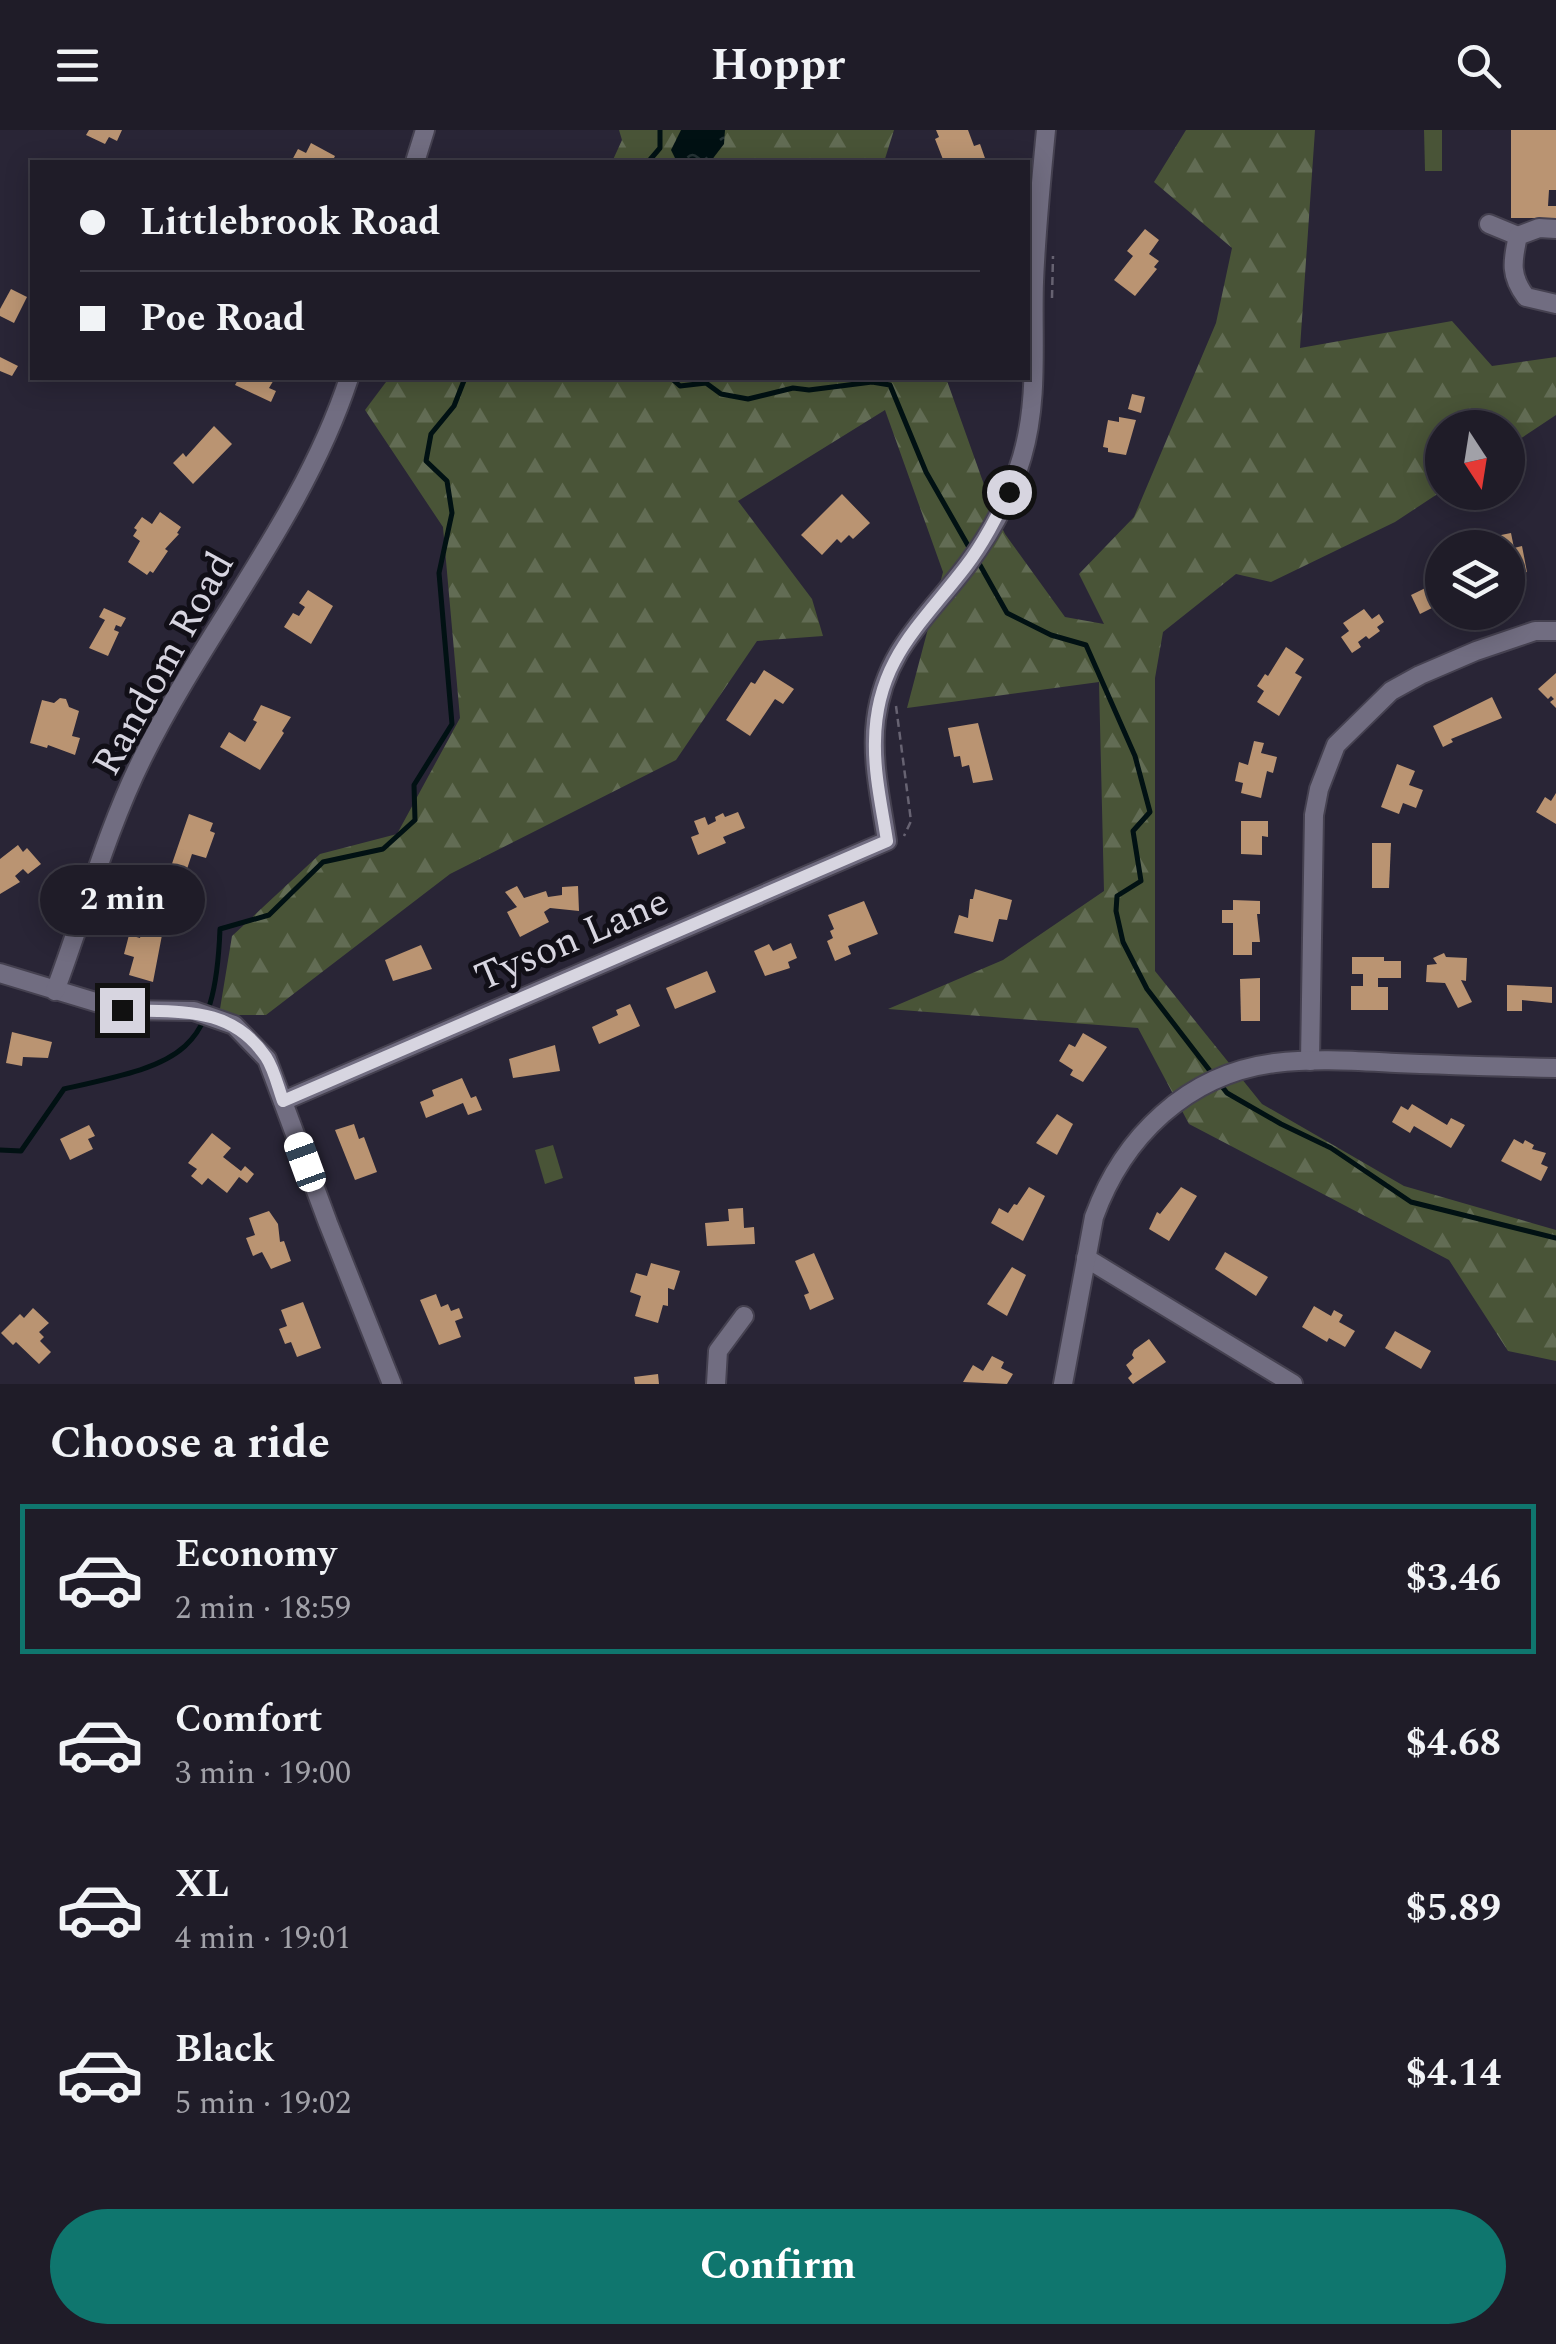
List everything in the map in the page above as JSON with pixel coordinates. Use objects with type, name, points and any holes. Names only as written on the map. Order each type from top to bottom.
[{"type":"street","points":[[416,160],[425,130]]},
{"type":"street","points":[[890,843],[874,742],[881,694],[901,645],[980,546],[1009,492],[1030,420],[1037,222],[1046,130]]},
{"type":"street","points":[[1488,224],[1518,236],[1540,228],[1556,229]]},
{"type":"street","points":[[1518,236],[1513,258],[1515,283],[1526,297],[1556,304]]},
{"type":"street","name":"Random Road","points":[[55,991],[144,756],[304,484],[348,380]]},
{"type":"street","points":[[1310,1060],[1314,815],[1318,789],[1336,744],[1391,691],[1420,674],[1535,631],[1556,631]]},
{"type":"street","name":"Tyson Lane","points":[[283,1101],[890,843]]},
{"type":"street","points":[[0,973],[122,1010],[194,1011],[234,1025],[267,1058],[392,1384]]},
{"type":"street","points":[[1063,1384],[1086,1258],[1103,1192],[1133,1143],[1174,1104],[1231,1074],[1272,1063],[1310,1060],[1556,1068]]},
{"type":"street","points":[[1086,1258],[1294,1384]]},
{"type":"street","points":[[716,1384],[718,1352],[744,1316]]},
{"type":"path","points":[[890,843],[906,834],[911,821],[896,694]]},
{"type":"green space","points":[[619,130],[894,130],[885,160],[613,160],[622,140]]},
{"type":"green space","points":[[1186,130],[1315,130],[1300,348],[1452,321],[1492,366],[1556,357],[1556,415],[1525,436],[1525,410],[1425,410],[1425,502],[1395,522],[1271,582],[1236,574],[1163,632],[1155,678],[1155,971],[1262,1104],[1404,1186],[1556,1230],[1556,1361],[1508,1351],[1449,1260],[1189,1124],[1138,1028],[888,1009],[1003,960],[1104,891],[1099,682],[907,708],[943,572],[885,410],[738,501],[812,599],[823,636],[757,641],[676,760],[450,874],[266,1015],[219,1015],[232,936],[320,854],[397,834],[460,718],[443,527],[365,410],[388,380],[947,380],[1005,534],[1065,617],[1104,624],[1079,574],[1134,517],[1216,323],[1232,248],[1154,182]]},
{"type":"green space","points":[[1424,130],[1442,130],[1442,171],[1425,171]]},
{"type":"green space","points":[[553,1145],[563,1178],[545,1184],[535,1150]]},
{"type":"water","points":[[681,130],[725,130],[724,144],[712,160],[676,160],[671,150]]},
{"type":"building","points":[[89,130],[122,130],[117,141],[109,137],[105,144],[86,135]]},
{"type":"building","points":[[936,130],[968,130],[974,146],[980,144],[986,160],[943,160],[935,139],[939,137]]},
{"type":"building","points":[[1511,130],[1556,130],[1556,190],[1549,190],[1548,206],[1556,206],[1556,218],[1511,218]]},
{"type":"building","points":[[311,143],[335,156],[333,160],[292,160],[298,149],[306,153]]},
{"type":"building","points":[[1145,229],[1159,240],[1149,254],[1159,261],[1135,296],[1114,280],[1133,256],[1127,251]]},
{"type":"building","points":[[11,289],[27,297],[14,323],[0,316]]},
{"type":"building","points":[[0,357],[18,366],[12,376],[0,371]]},
{"type":"building","points":[[238,380],[274,380],[269,388],[276,391],[271,402],[235,385]]},
{"type":"building","points":[[1132,394],[1145,397],[1141,413],[1128,409]]},
{"type":"building","points":[[1119,417],[1136,420],[1126,455],[1108,452],[1103,447],[1108,420],[1119,422]]},
{"type":"building","points":[[214,426],[232,444],[193,484],[173,463],[183,453],[186,457]]},
{"type":"building","points":[[842,494],[870,523],[853,539],[849,535],[841,543],[837,539],[822,555],[801,535]]},
{"type":"building","points":[[160,512],[181,527],[153,573],[147,575],[128,562],[140,541],[133,536],[137,530],[134,528],[142,517],[152,524]]},
{"type":"building","points":[[1425,588],[1425,612],[1420,614],[1411,595]]},
{"type":"building","points":[[308,590],[333,606],[311,644],[284,627],[293,613],[299,616],[305,607],[299,603]]},
{"type":"building","points":[[104,608],[126,618],[121,627],[116,625],[114,630],[119,632],[108,656],[89,648],[105,620],[99,617]]},
{"type":"building","points":[[1364,609],[1372,619],[1379,614],[1384,622],[1377,627],[1380,631],[1358,642],[1361,647],[1352,653],[1341,637],[1349,631],[1343,623]]},
{"type":"building","points":[[1286,647],[1304,659],[1295,673],[1302,677],[1279,716],[1257,702],[1264,691],[1257,686]]},
{"type":"building","points":[[764,670],[794,689],[783,704],[775,699],[750,736],[726,720],[751,682],[755,684]]},
{"type":"building","points":[[1556,673],[1556,708],[1550,702],[1554,699],[1548,699],[1538,689]]},
{"type":"building","points":[[1492,697],[1502,718],[1451,739],[1453,742],[1443,747],[1433,726]]},
{"type":"building","points":[[60,698],[79,711],[72,736],[80,738],[75,755],[30,743],[42,700],[54,703]]},
{"type":"building","points":[[261,705],[291,717],[260,770],[220,747],[229,732],[245,742],[257,722],[253,720]]},
{"type":"building","points":[[978,723],[993,780],[973,783],[969,765],[962,767],[960,756],[954,757],[948,728]]},
{"type":"building","points":[[1254,741],[1264,743],[1261,753],[1277,757],[1273,773],[1267,771],[1261,798],[1241,793],[1243,783],[1235,781],[1239,762],[1248,765]]},
{"type":"building","points":[[1397,764],[1415,771],[1409,785],[1423,790],[1416,808],[1403,803],[1399,814],[1381,807]]},
{"type":"building","points":[[1556,793],[1556,824],[1536,812],[1545,797],[1551,801]]},
{"type":"building","points":[[738,812],[745,828],[723,837],[726,843],[698,855],[691,837],[699,834],[694,821],[705,817],[708,825],[723,813],[725,817]]},
{"type":"building","points":[[189,814],[213,823],[210,831],[215,833],[206,858],[192,854],[178,896],[163,890]]},
{"type":"building","points":[[1241,821],[1268,821],[1268,837],[1262,836],[1262,855],[1241,854]]},
{"type":"building","points":[[1372,843],[1391,843],[1389,888],[1372,888]]},
{"type":"building","points":[[18,845],[23,852],[27,848],[41,864],[28,874],[23,869],[15,876],[20,882],[0,894],[0,859]]},
{"type":"building","points":[[517,886],[524,898],[546,891],[548,897],[562,895],[562,887],[578,886],[579,911],[550,908],[544,912],[549,922],[520,937],[507,912],[517,907],[505,892]]},
{"type":"building","points":[[975,889],[1012,900],[1007,920],[999,919],[993,942],[954,933],[959,915],[968,918]]},
{"type":"building","points":[[1233,900],[1260,901],[1260,942],[1252,942],[1252,955],[1233,955],[1233,923],[1222,923],[1222,910],[1233,910]]},
{"type":"building","points":[[864,901],[878,934],[848,946],[851,954],[835,961],[827,941],[833,938],[830,931],[834,929],[828,915]]},
{"type":"building","points":[[142,930],[162,935],[153,982],[129,975],[134,957],[124,954],[129,935],[140,938]]},
{"type":"building","points":[[791,943],[797,958],[788,962],[790,968],[765,976],[754,951],[769,944],[773,951]]},
{"type":"building","points":[[421,945],[432,969],[393,981],[385,960]]},
{"type":"building","points":[[1444,953],[1446,957],[1467,958],[1466,981],[1461,980],[1472,1002],[1458,1008],[1445,983],[1426,982],[1427,965],[1437,964],[1433,958]]},
{"type":"building","points":[[1352,957],[1401,961],[1401,978],[1378,978],[1378,987],[1388,987],[1388,1010],[1351,1010],[1351,986],[1363,986],[1363,974],[1352,974]]},
{"type":"building","points":[[707,971],[716,992],[675,1009],[666,988]]},
{"type":"building","points":[[1260,978],[1260,1021],[1241,1021],[1240,979]]},
{"type":"building","points":[[1507,985],[1552,987],[1552,1003],[1522,1000],[1522,1011],[1507,1011]]},
{"type":"building","points":[[630,1004],[640,1026],[599,1044],[592,1027],[618,1015],[616,1010]]},
{"type":"building","points":[[12,1032],[52,1042],[48,1058],[23,1057],[22,1066],[6,1063]]},
{"type":"building","points":[[1083,1033],[1107,1047],[1083,1082],[1070,1075],[1073,1070],[1059,1061],[1069,1044],[1075,1047]]},
{"type":"building","points":[[555,1045],[560,1071],[513,1078],[509,1059]]},
{"type":"building","points":[[462,1078],[482,1110],[468,1115],[463,1103],[426,1118],[420,1102],[434,1096],[432,1090]]},
{"type":"building","points":[[1412,1104],[1447,1125],[1451,1118],[1465,1125],[1451,1148],[1414,1126],[1410,1133],[1392,1122],[1401,1106],[1408,1110]]},
{"type":"building","points":[[1057,1114],[1073,1124],[1057,1155],[1036,1143]]},
{"type":"building","points":[[354,1124],[359,1139],[364,1137],[377,1172],[355,1180],[335,1130]]},
{"type":"building","points":[[89,1125],[95,1136],[88,1139],[93,1149],[70,1160],[60,1139]]},
{"type":"building","points":[[212,1133],[231,1148],[223,1157],[241,1171],[245,1166],[254,1174],[247,1183],[239,1177],[227,1193],[208,1178],[202,1185],[191,1176],[197,1169],[188,1163]]},
{"type":"building","points":[[1514,1139],[1523,1144],[1525,1140],[1534,1145],[1532,1149],[1546,1153],[1541,1164],[1548,1167],[1541,1181],[1501,1161]]},
{"type":"building","points":[[1029,1187],[1045,1196],[1023,1241],[991,1223],[999,1208],[1008,1213]]},
{"type":"building","points":[[1181,1187],[1197,1196],[1169,1241],[1149,1229],[1157,1212],[1160,1214]]},
{"type":"building","points":[[743,1208],[744,1228],[754,1227],[755,1244],[707,1246],[705,1223],[729,1221],[728,1209]]},
{"type":"building","points":[[269,1211],[278,1224],[280,1242],[284,1241],[291,1261],[271,1269],[262,1252],[253,1256],[246,1238],[255,1235],[249,1218]]},
{"type":"building","points":[[1225,1252],[1268,1277],[1256,1296],[1215,1269]]},
{"type":"building","points":[[814,1253],[834,1299],[810,1310],[804,1295],[809,1293],[795,1261]]},
{"type":"building","points":[[651,1263],[680,1271],[674,1290],[668,1288],[668,1306],[663,1305],[658,1323],[635,1316],[641,1296],[630,1292],[636,1273],[647,1276]]},
{"type":"building","points":[[1012,1267],[1026,1275],[1007,1316],[987,1304]]},
{"type":"building","points":[[436,1294],[441,1307],[448,1304],[451,1311],[459,1308],[463,1318],[455,1321],[461,1337],[439,1345],[420,1300]]},
{"type":"building","points":[[303,1302],[321,1348],[297,1357],[291,1342],[285,1344],[279,1329],[287,1326],[281,1310]]},
{"type":"building","points":[[1314,1306],[1331,1316],[1334,1310],[1343,1315],[1339,1322],[1355,1331],[1345,1347],[1329,1338],[1327,1342],[1302,1327]]},
{"type":"building","points":[[33,1308],[49,1323],[39,1332],[44,1337],[40,1341],[51,1352],[39,1364],[1,1333],[20,1314],[24,1318]]},
{"type":"building","points":[[1395,1331],[1431,1351],[1421,1369],[1385,1348]]},
{"type":"building","points":[[1149,1339],[1166,1362],[1133,1384],[1126,1365],[1134,1358],[1134,1350]]},
{"type":"building","points":[[992,1356],[1004,1362],[1001,1368],[1013,1374],[1007,1384],[963,1382],[973,1365],[983,1371]]},
{"type":"building","points":[[658,1374],[659,1384],[635,1384],[634,1377]]},
{"type":"waterway","points":[[650,160],[660,148],[660,130]]},
{"type":"waterway","points":[[0,1150],[21,1151],[64,1089],[136,1071],[183,1048],[199,1029],[210,1005],[220,929],[269,915],[323,862],[383,849],[415,820],[414,785],[452,724],[439,573],[452,513],[447,481],[426,461],[431,434],[454,406],[464,380]]},
{"type":"waterway","points":[[673,380],[680,386],[706,383],[721,394],[748,399],[793,388],[809,390],[872,382]]},
{"type":"waterway","points":[[872,380],[890,385],[926,472],[970,549]]},
{"type":"waterway","points":[[976,558],[1007,613],[1051,635],[1086,645],[1135,756],[1150,812],[1133,831],[1141,881],[1117,896],[1123,942],[1147,989],[1227,1093],[1331,1148],[1411,1202],[1556,1238]]},
{"type":"route","points":[[122,1010],[194,1011],[234,1025],[267,1058],[283,1101],[887,841],[874,742],[889,668],[916,623],[968,564],[1009,492]]}]
